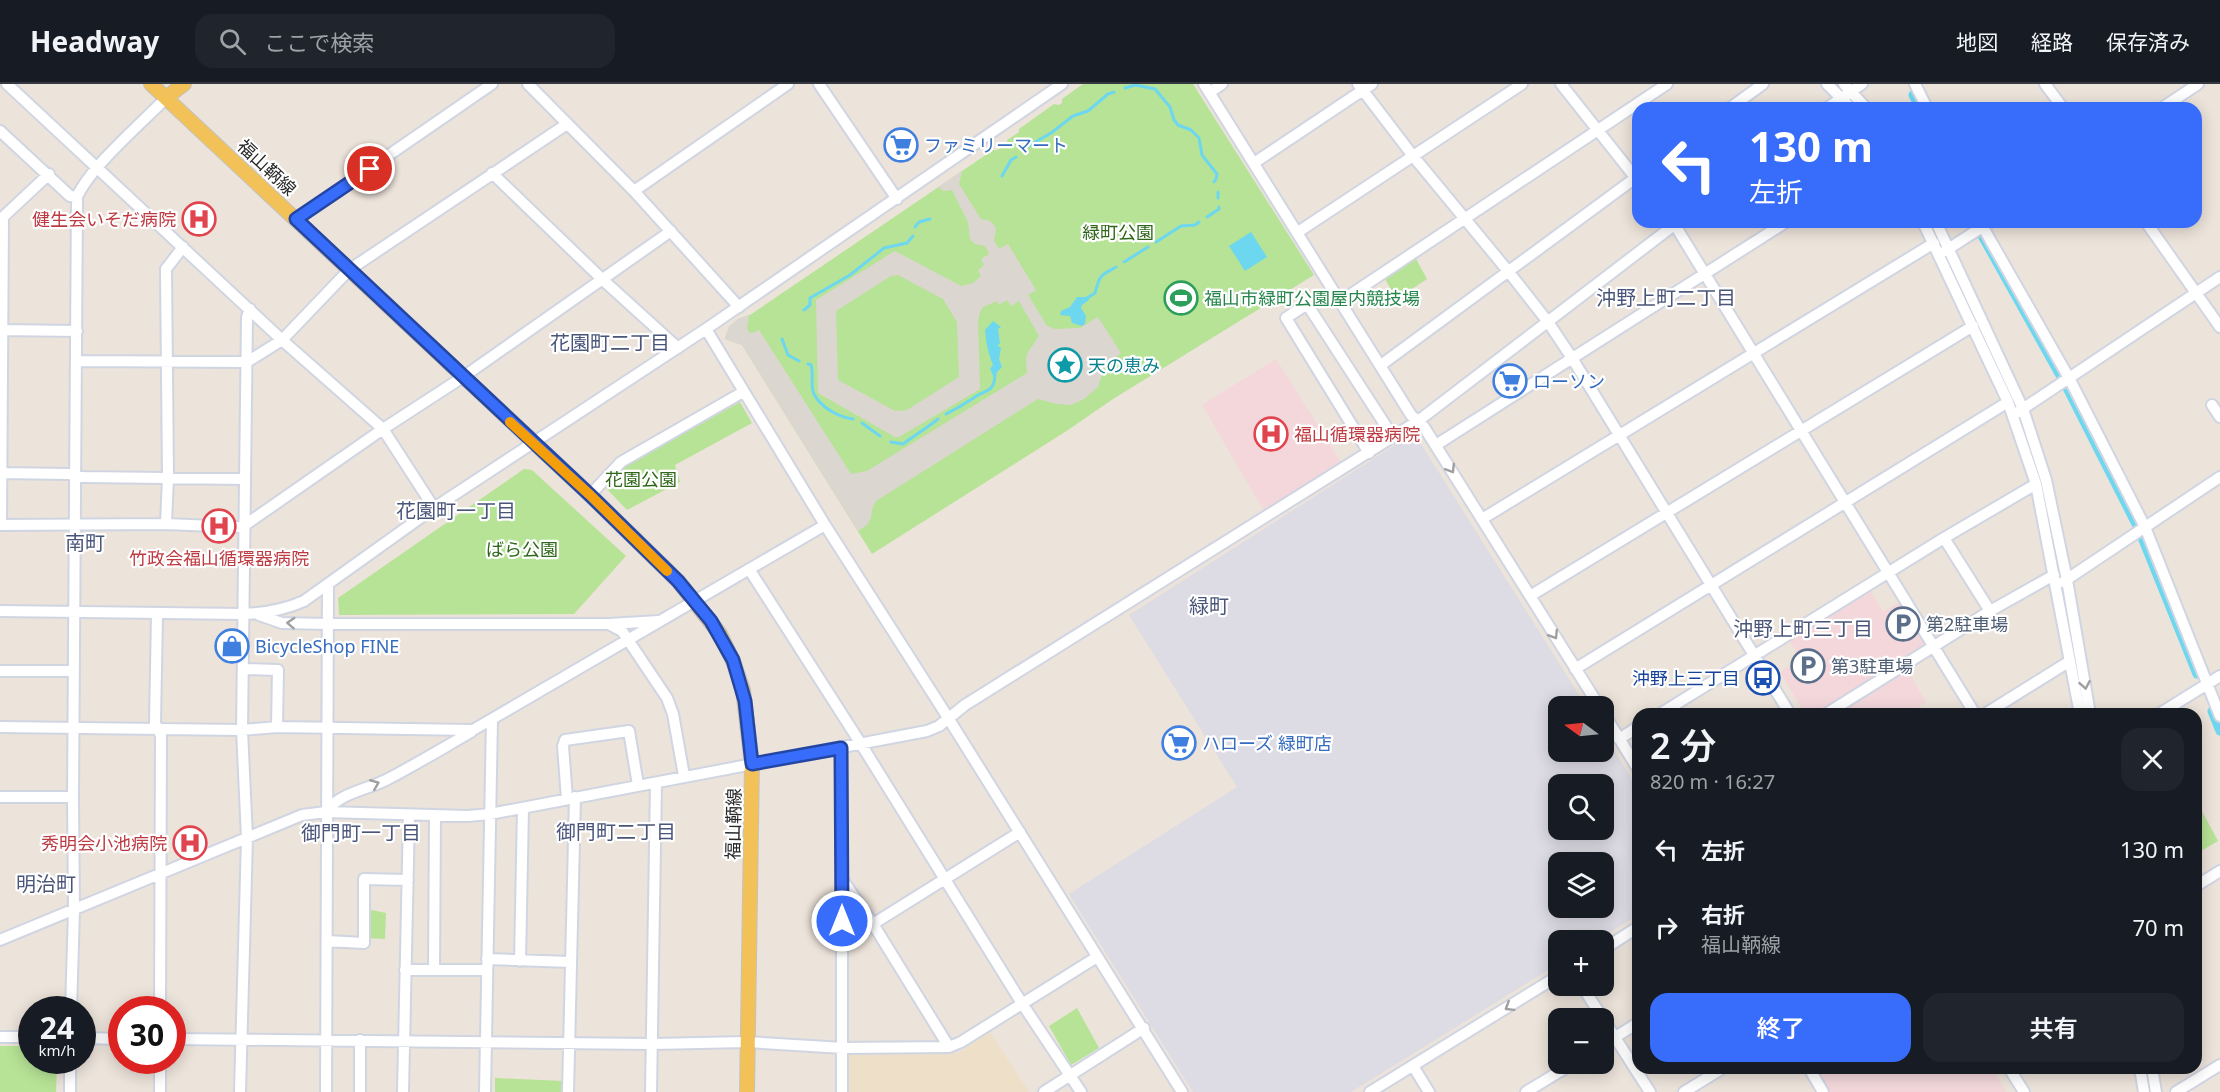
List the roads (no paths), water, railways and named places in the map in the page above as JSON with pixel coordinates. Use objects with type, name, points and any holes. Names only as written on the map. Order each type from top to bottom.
[{"type":"main road","name":"福山鞆線","points":[[152,84],[590,495],[678,581],[720,634],[736,667],[745,701],[752,764],[747,1092]]},
{"type":"main road","points":[[167,97],[184,84]]},
{"type":"street","points":[[7,84],[282,340],[382,429],[434,508]]},
{"type":"street","points":[[296,219],[492,84]]},
{"type":"street","points":[[528,84],[634,191],[739,307]]},
{"type":"street","points":[[634,191],[788,84]]},
{"type":"street","points":[[819,84],[897,199]]},
{"type":"street","points":[[0,611],[249,614],[289,608],[328,585],[434,508],[739,307],[1061,84]]},
{"type":"street","points":[[1222,84],[1207,88],[1411,415],[1418,420],[1436,445],[1593,696]]},
{"type":"street","points":[[1298,232],[1522,84]]},
{"type":"street","points":[[1561,84],[1632,172]]},
{"type":"street","points":[[1640,102],[1667,84]]},
{"type":"street","points":[[1738,102],[1763,84]]},
{"type":"street","points":[[1827,84],[1846,92],[1858,102]]},
{"type":"street","points":[[1834,102],[1846,92],[1862,84]]},
{"type":"street","points":[[1915,84],[1924,102]]},
{"type":"street","points":[[2045,84],[2058,102]]},
{"type":"street","points":[[2171,102],[2198,84]]},
{"type":"street","points":[[1254,163],[1364,86],[1413,156],[1548,322],[1786,708]]},
{"type":"street","points":[[71,996],[74,910],[77,197],[81,188],[98,168],[167,97]]},
{"type":"street","points":[[1341,301],[1632,107]]},
{"type":"street","points":[[77,361],[247,362],[282,340],[349,270],[567,124]]},
{"type":"street","points":[[0,131],[49,174],[70,196],[77,197]]},
{"type":"street","points":[[492,173],[603,280],[678,348]]},
{"type":"street","points":[[49,174],[3,218],[0,525],[166,524],[237,527],[245,525],[382,429],[463,377],[670,231]]},
{"type":"street","points":[[1381,365],[1632,182]]},
{"type":"street","points":[[0,940],[302,815],[326,812],[409,815],[490,814],[841,748],[927,731],[939,726],[966,705],[1418,420],[1669,228]]},
{"type":"street","points":[[1678,228],[1971,708]]},
{"type":"street","points":[[1436,445],[1776,228]]},
{"type":"street","points":[[1926,228],[1934,243],[1945,252],[2018,412],[2046,480],[2060,581],[2075,659],[2088,708]]},
{"type":"street","points":[[1938,228],[1973,326],[2008,402],[2018,412],[2060,581]]},
{"type":"street","points":[[1945,252],[1978,228]]},
{"type":"street","points":[[1986,228],[2069,378],[2145,527],[2220,716]]},
{"type":"street","points":[[2150,228],[2220,327]]},
{"type":"street","points":[[1482,519],[1934,243]]},
{"type":"street","points":[[166,524],[168,478],[165,363],[166,269],[183,247]]},
{"type":"street","points":[[2018,412],[2220,276]]},
{"type":"street","points":[[1369,453],[1286,318],[1307,304],[1393,437]]},
{"type":"street","points":[[240,1092],[246,838],[242,730],[249,614],[245,525],[247,317],[250,309]]},
{"type":"street","points":[[1530,596],[1973,326]]},
{"type":"street","points":[[706,329],[825,525],[1144,1028],[1182,1092]]},
{"type":"street","points":[[1,330],[77,331]]},
{"type":"street","points":[[590,495],[621,462],[743,392]]},
{"type":"street","points":[[1575,669],[2008,402]]},
{"type":"street","points":[[2212,405],[2220,417]]},
{"type":"street","points":[[0,473],[245,479]]},
{"type":"street","points":[[1836,708],[1990,611],[2060,581],[2220,477]]},
{"type":"street","points":[[1670,708],[1944,538],[2036,484]]},
{"type":"street","points":[[326,812],[332,803],[385,780],[474,730],[825,525]]},
{"type":"street","points":[[1944,538],[1990,611]]},
{"type":"street","points":[[749,569],[1023,1005],[1081,1092]]},
{"type":"street","points":[[326,1092],[328,585]]},
{"type":"street","points":[[157,614],[156,723],[161,736],[160,996]]},
{"type":"street","points":[[249,614],[282,623],[328,624],[609,624],[663,621]]},
{"type":"street","points":[[609,624],[618,628],[629,640],[667,698],[673,714],[684,776]]},
{"type":"street","points":[[1995,708],[2075,659]]},
{"type":"street","points":[[2075,659],[2079,708]]},
{"type":"street","points":[[244,669],[278,670],[277,727]]},
{"type":"street","points":[[0,671],[74,671]]},
{"type":"street","points":[[2169,708],[2220,676]]},
{"type":"street","points":[[485,1092],[484,1041],[492,719]]},
{"type":"street","points":[[0,727],[474,730]]},
{"type":"street","points":[[567,1092],[571,798],[563,746],[565,740],[629,731],[638,785]]},
{"type":"street","points":[[1614,731],[1632,760]]},
{"type":"street","points":[[1619,739],[1632,731]]},
{"type":"street","points":[[841,748],[842,1092]]},
{"type":"street","points":[[651,1092],[656,783]]},
{"type":"street","points":[[0,796],[73,798]]},
{"type":"street","points":[[520,961],[523,808]]},
{"type":"street","points":[[403,1092],[409,815]]},
{"type":"street","points":[[434,970],[435,815]]},
{"type":"street","points":[[873,924],[1020,832]]},
{"type":"street","points":[[2202,882],[2220,871]]},
{"type":"street","points":[[327,941],[364,943],[364,879],[408,880]]},
{"type":"street","points":[[842,879],[873,924],[949,1047]]},
{"type":"street","points":[[1614,943],[1632,931]]},
{"type":"street","points":[[186,1039],[651,1044],[747,1042],[843,1048],[949,1047],[1023,1005],[1097,957]]},
{"type":"street","points":[[405,970],[434,970],[520,961],[570,962]]},
{"type":"street","points":[[1370,1092],[1548,982]]},
{"type":"street","points":[[1589,996],[1632,1063]]},
{"type":"street","points":[[1616,1037],[1632,1027]]},
{"type":"street","points":[[1044,1092],[1144,1028]]},
{"type":"street","points":[[0,1037],[18,1037]]},
{"type":"street","points":[[360,1040],[360,1092]]},
{"type":"street","points":[[2176,1092],[2220,1065]]},
{"type":"street","points":[[1413,1066],[1428,1092]]},
{"type":"street","points":[[70,1074],[70,1092]]},
{"type":"street","points":[[160,1074],[160,1092]]},
{"type":"street","points":[[1526,1092],[1556,1074]]},
{"type":"street","points":[[1639,1074],[1650,1092]]},
{"type":"street","points":[[1684,1092],[1713,1074]]},
{"type":"street","points":[[1812,1074],[1823,1092]]},
{"type":"street","points":[[2015,1074],[2024,1092]]},
{"type":"street","points":[[2141,1074],[2143,1091]]},
{"type":"street","points":[[2153,1074],[2157,1092]]},
{"type":"water","points":[[1251,232],[1267,257],[1245,271],[1229,246]]},
{"type":"water","points":[[1077,297],[1087,297],[1089,300],[1081,308],[1086,316],[1085,324],[1082,326],[1072,323],[1070,316],[1060,315],[1061,311],[1070,307]]},
{"type":"water","points":[[993,321],[1001,327],[998,329],[1000,344],[997,345],[1001,348],[999,359],[1002,367],[993,376],[990,368],[993,365],[985,330]]},
{"type":"waterway","points":[[1837,84],[1854,102]]},
{"type":"waterway","points":[[1125,88],[1135,85],[1155,89],[1170,107],[1178,125],[1191,130],[1199,138],[1202,155],[1217,174],[1214,182]]},
{"type":"waterway","points":[[1025,148],[1051,133],[1073,116],[1088,111],[1108,94],[1114,92]]},
{"type":"waterway","points":[[1913,95],[1917,102]]},
{"type":"waterway","points":[[1002,176],[1011,160],[1016,157]]},
{"type":"waterway","points":[[1218,192],[1218,198]]},
{"type":"waterway","points":[[1207,217],[1219,207]]},
{"type":"waterway","points":[[915,227],[919,222],[930,219]]},
{"type":"waterway","points":[[1156,242],[1181,226],[1195,225],[1199,222]]},
{"type":"waterway","points":[[1981,234],[2061,377]]},
{"type":"waterway","points":[[804,310],[810,305],[810,298],[850,275],[884,248],[907,243],[913,236]]},
{"type":"waterway","points":[[1124,262],[1148,247]]},
{"type":"waterway","points":[[1084,300],[1095,293],[1101,276],[1116,267]]},
{"type":"waterway","points":[[782,339],[788,355],[799,361]]},
{"type":"waterway","points":[[1988,347],[2005,383]]},
{"type":"waterway","points":[[808,364],[811,365],[813,391],[821,404],[831,411],[853,419]]},
{"type":"waterway","points":[[946,414],[991,388],[995,372]]},
{"type":"waterway","points":[[2066,386],[2138,528]]},
{"type":"waterway","points":[[2015,407],[2039,479]]},
{"type":"waterway","points":[[891,442],[903,444],[938,419]]},
{"type":"waterway","points":[[862,423],[880,436]]},
{"type":"waterway","points":[[2049,519],[2077,670]]},
{"type":"waterway","points":[[2141,535],[2197,674]]},
{"type":"waterway","points":[[2212,711],[2220,731]]},
{"type":"waterway","points":[[2147,1074],[2150,1092]]},
{"type":"place","name":"ファミリーマート","points":[[901,145]]},
{"type":"place","name":"健生会いそだ病院","points":[[199,219]]},
{"type":"place","name":"福山市緑町公園屋内競技場","points":[[1181,298]]},
{"type":"place","name":"天の恵み","points":[[1065,365]]},
{"type":"place","name":"ローソン","points":[[1510,381]]},
{"type":"place","name":"福山循環器病院","points":[[1271,434]]},
{"type":"place","name":"竹政会福山循環器病院","points":[[219,526]]},
{"type":"place","name":"第2駐車場","points":[[1903,624]]},
{"type":"place","name":"BicycleShop FINE","points":[[232,646]]},
{"type":"place","name":"第3駐車場","points":[[1808,666]]},
{"type":"place","name":"沖野上三丁目","points":[[1763,678]]},
{"type":"place","name":"ハローズ 緑町店","points":[[1179,743]]},
{"type":"place","name":"秀明会小池病院","points":[[190,843]]},
{"type":"district","name":"沖野上町二丁目","points":[[1666,297]]},
{"type":"district","name":"花園町二丁目","points":[[610,342]]},
{"type":"district","name":"花園町一丁目","points":[[456,510]]},
{"type":"district","name":"南町","points":[[85,542]]},
{"type":"district","name":"緑町","points":[[1209,605]]},
{"type":"district","name":"沖野上町三丁目","points":[[1803,628]]},
{"type":"district","name":"御門町二丁目","points":[[616,831]]},
{"type":"district","name":"御門町一丁目","points":[[361,832]]},
{"type":"district","name":"明治町","points":[[46,883]]},
{"type":"park label","name":"緑町公園","points":[[1118,232]]},
{"type":"park label","name":"花園公園","points":[[641,479]]},
{"type":"park label","name":"ばら公園","points":[[522,549]]}]
